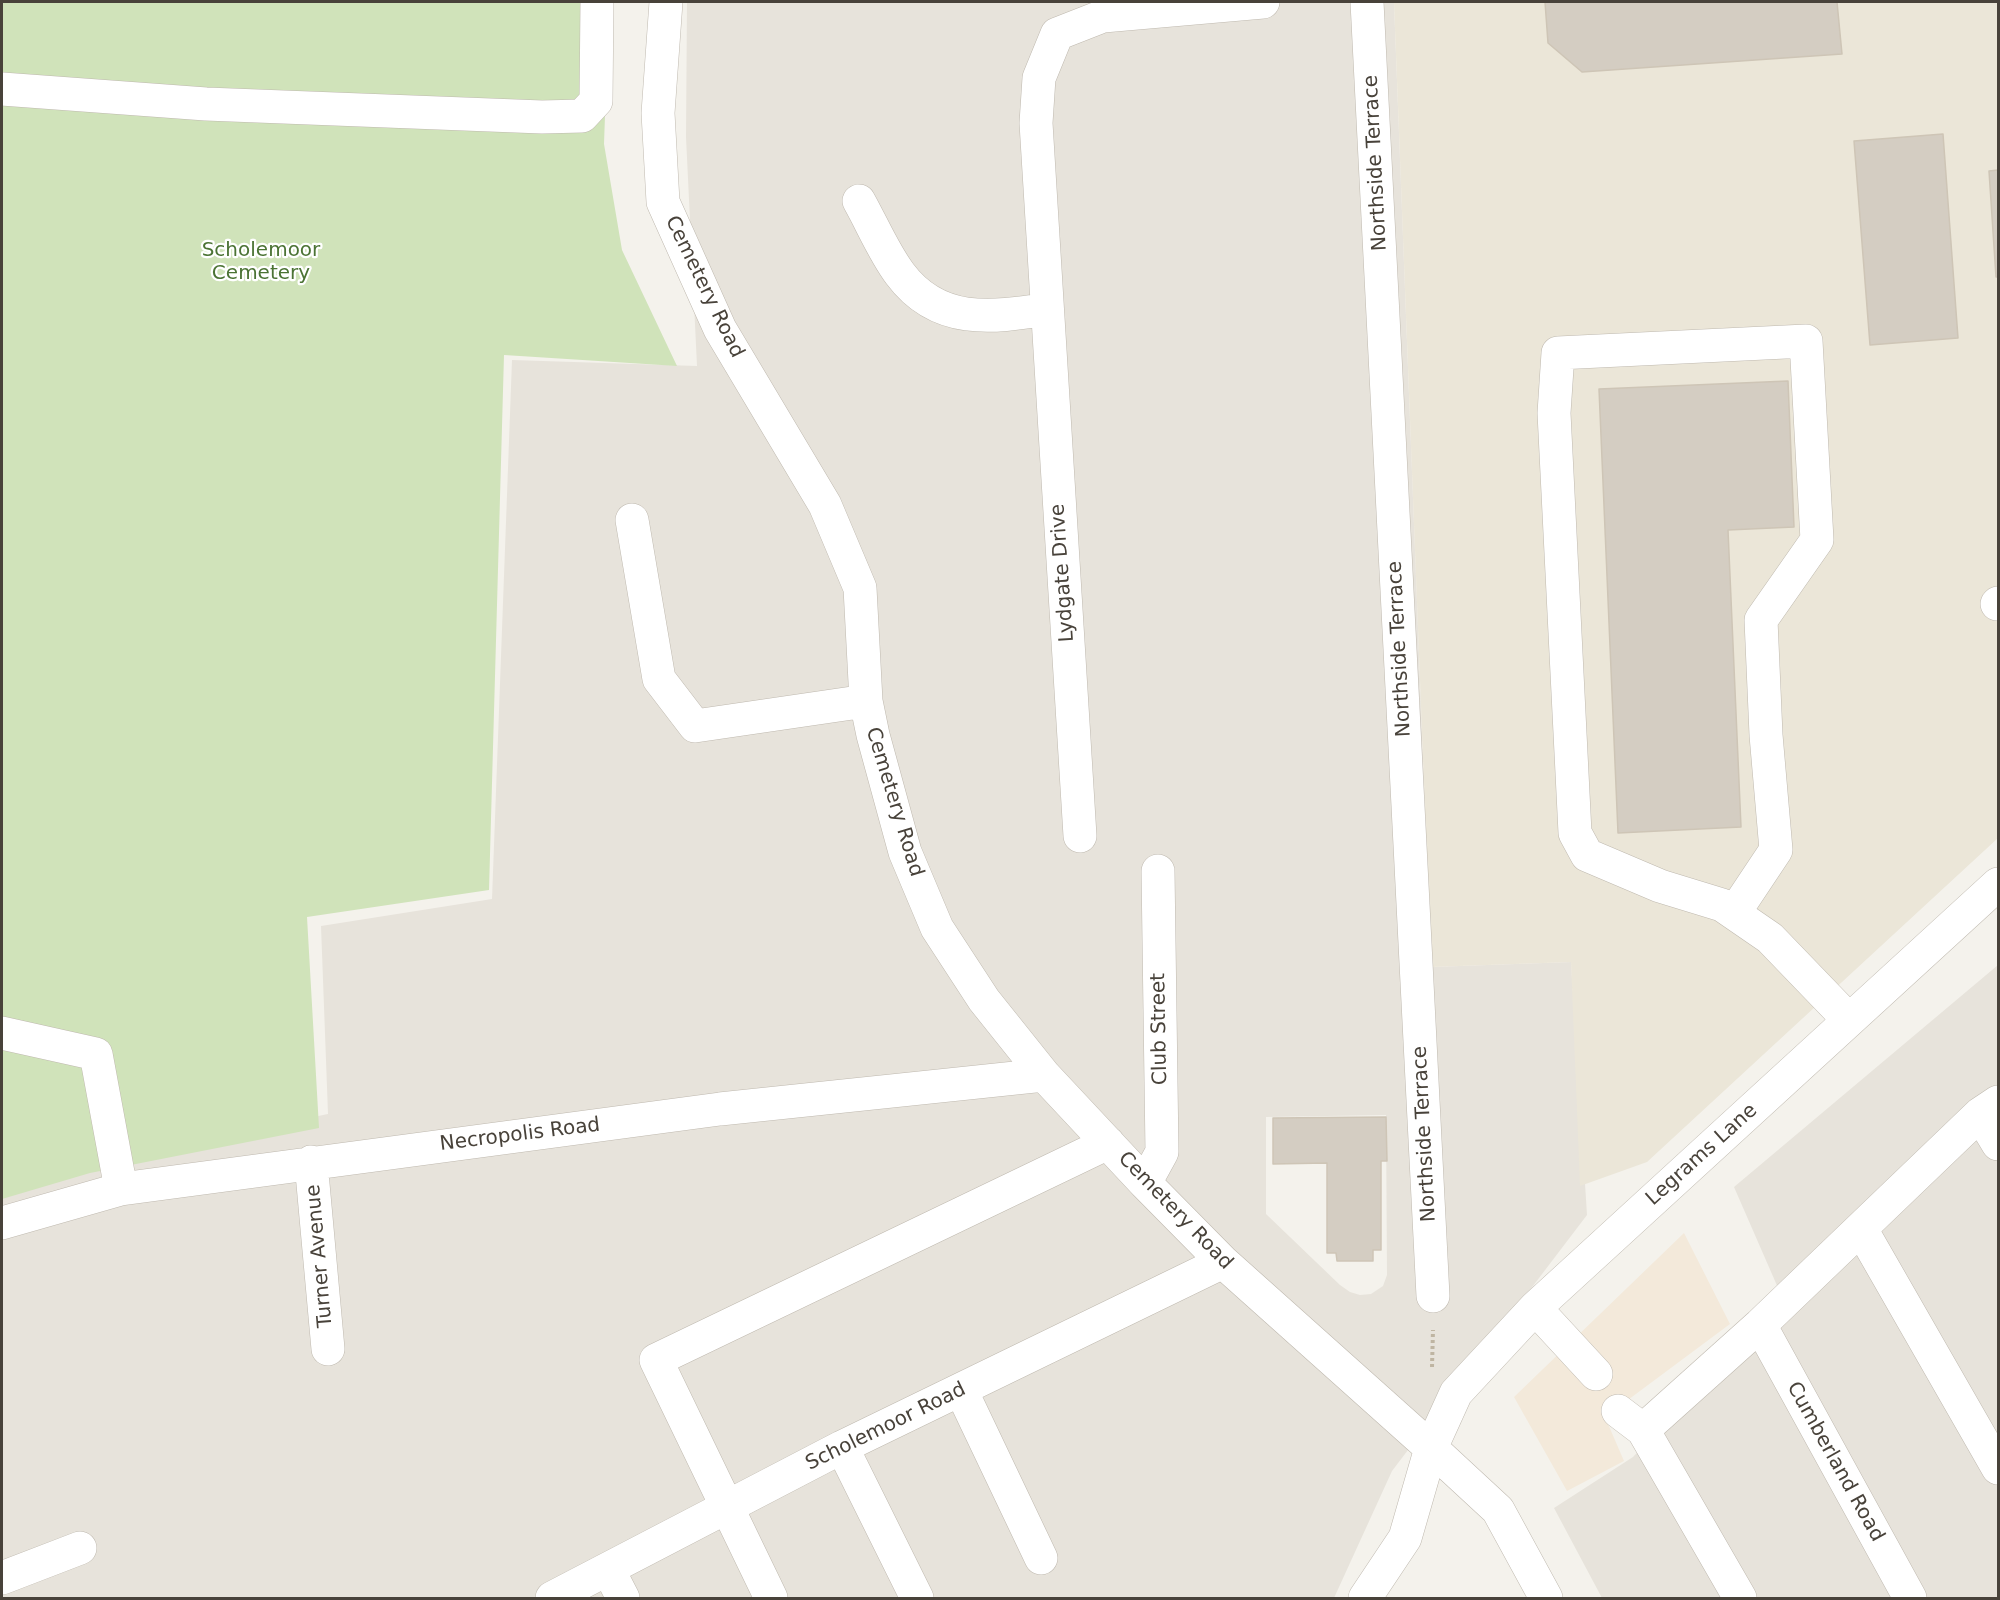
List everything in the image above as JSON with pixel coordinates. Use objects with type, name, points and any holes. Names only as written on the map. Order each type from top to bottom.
[{"type":"street","points":[[2,89],[218,104],[542,117],[582,116],[596,101],[597,2]]},
{"type":"street","name":"Cemetery Road","points":[[666,2],[658,113],[663,202],[720,329],[825,505],[860,588],[866,701],[885,783],[905,852],[938,928],[984,1000],[1044,1075],[1145,1183],[1223,1262],[1498,1510],[1546,1599]]},
{"type":"street","name":"Lydgate Drive","points":[[1080,836],[1036,123],[1039,78],[1057,34],[1103,16],[1263,2]]},
{"type":"street","name":"Northside Terrace","points":[[1367,2],[1433,1296]]},
{"type":"street","points":[[859,201],[900,273],[925,300],[958,313],[1003,316],[1047,309]]},
{"type":"street","points":[[1734,914],[1776,850],[1766,735],[1761,620],[1817,540],[1806,341],[1558,353],[1554,413],[1575,832],[1587,855],[1660,886],[1722,905],[1734,914],[1770,938],[1849,1020]]},
{"type":"street","points":[[632,520],[659,679],[695,726],[866,701]]},
{"type":"street","name":"Club Street","points":[[1145,1183],[1162,1152],[1158,871]]},
{"type":"street","name":"Legrams Lane","points":[[1365,1599],[1405,1538],[1431,1448],[1456,1393],[1535,1308],[1998,884]]},
{"type":"street","points":[[2,1033],[96,1054],[121,1189]]},
{"type":"street","name":"Necropolis Road","points":[[2,1223],[121,1189],[311,1162],[720,1109],[1044,1075]]},
{"type":"street","points":[[1740,1599],[1631,1421],[1760,1325],[1989,1108],[1998,1144]]},
{"type":"street","points":[[771,1599],[656,1360],[1108,1143]]},
{"type":"street","name":"Turner Avenue","points":[[311,1162],[328,1349]]},
{"type":"street","points":[[1860,1228],[1998,1468]]},
{"type":"street","name":"Scholemoor Road","points":[[552,1599],[842,1447],[1223,1262]]},
{"type":"street","points":[[1535,1308],[1596,1374]]},
{"type":"street","name":"Cumberland Road","points":[[1760,1325],[1910,1599]]},
{"type":"street","points":[[961,1390],[1041,1558]]},
{"type":"street","points":[[842,1447],[917,1599]]},
{"type":"street","points":[[2,1578],[80,1548]]},
{"type":"street","points":[[608,1569],[623,1599]]},
{"type":"shaded area","points":[[687,2],[1394,2],[1431,967],[1571,962],[1587,1215],[1392,1471],[1334,1598],[2,1598],[2,860],[167,1147],[328,1114],[321,926],[492,899],[512,360],[697,366],[686,137]],"holes":[[[1386,1115],[1387,1275],[1383,1286],[1371,1294],[1360,1295],[1350,1292],[1266,1214],[1266,1117]]]},
{"type":"shaded area","points":[[1394,2],[1998,2],[1998,838],[1647,1162],[1580,1186],[1571,962],[1431,967]]},
{"type":"shaded area","points":[[1998,965],[1998,1598],[1602,1598],[1554,1508],[1633,1457],[1782,1297],[1734,1187]]},
{"type":"shaded area","points":[[1684,1233],[1730,1324],[1605,1417],[1624,1461],[1567,1491],[1514,1397]]},
{"type":"green space","name":"Scholemoor Cemetery","points":[[2,2],[609,2],[604,144],[622,250],[677,366],[504,355],[489,890],[307,917],[319,1128],[90,1173],[2,1199]]},
{"type":"building","points":[[1545,2],[1837,2],[1842,54],[1582,72],[1548,43]]},
{"type":"building","points":[[1943,134],[1958,338],[1870,345],[1854,141]]},
{"type":"building","points":[[1998,170],[1998,277],[1996,277],[1989,171]]},
{"type":"building","points":[[1788,381],[1794,527],[1728,530],[1741,827],[1618,833],[1599,389]]},
{"type":"building","points":[[1386,1117],[1387,1161],[1381,1161],[1381,1250],[1373,1250],[1373,1261],[1337,1261],[1336,1253],[1327,1253],[1327,1163],[1273,1164],[1273,1118]]}]
